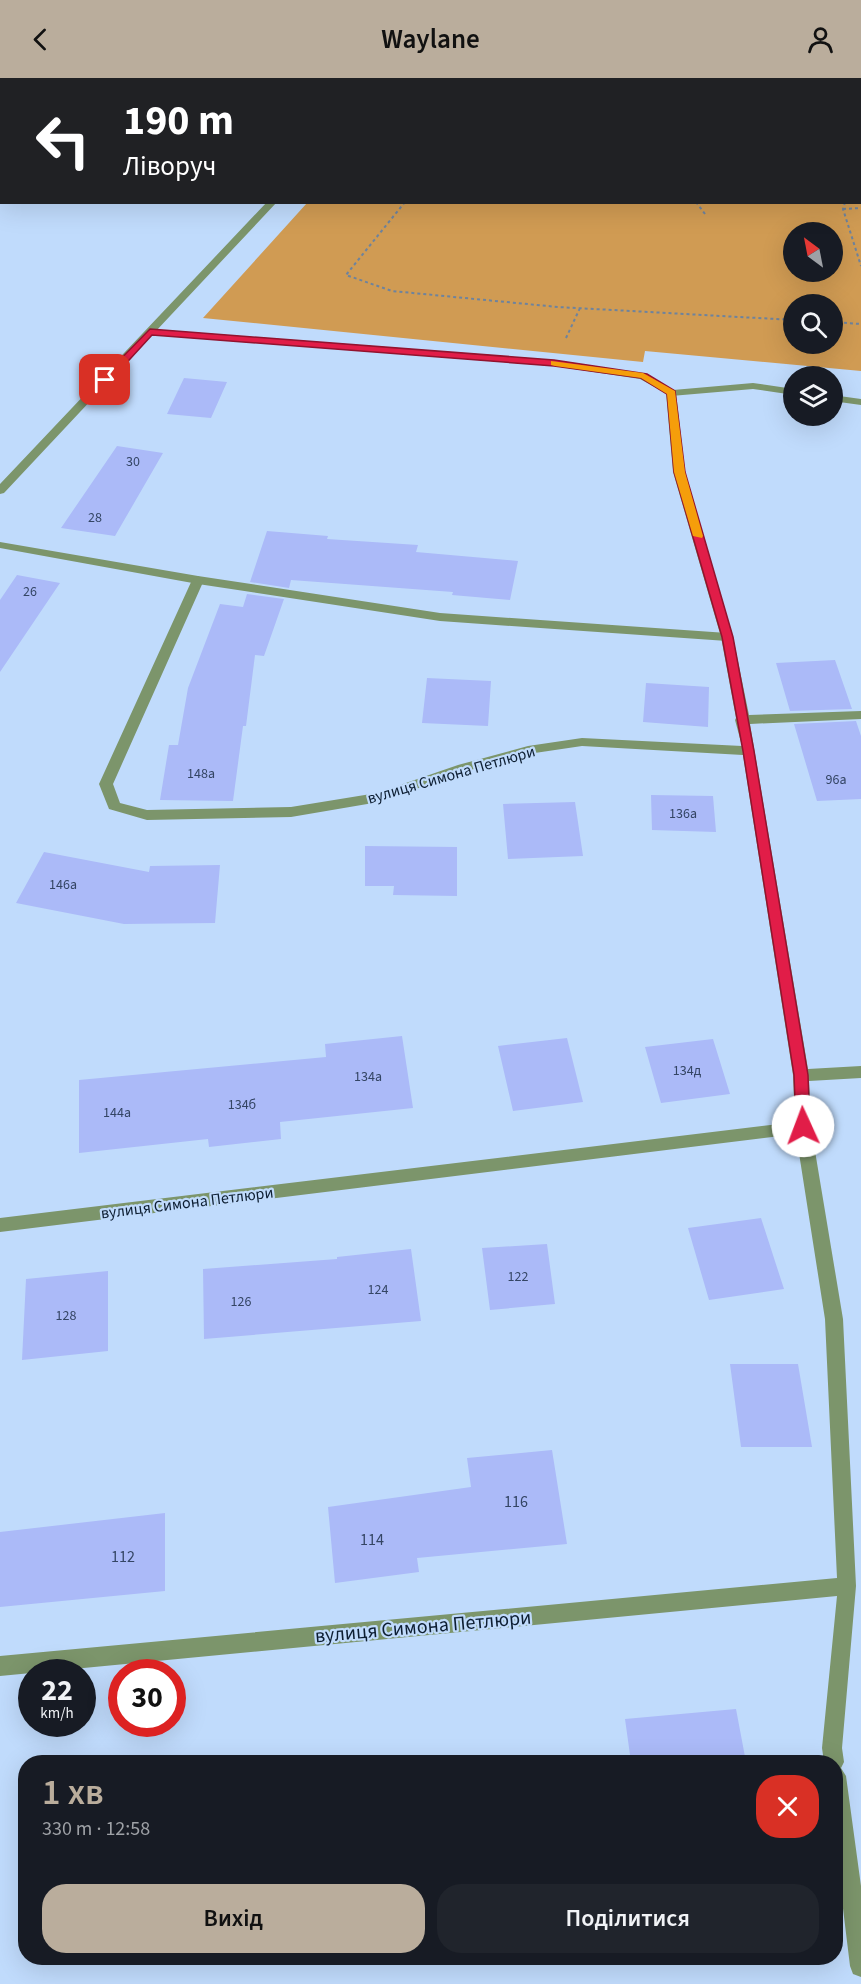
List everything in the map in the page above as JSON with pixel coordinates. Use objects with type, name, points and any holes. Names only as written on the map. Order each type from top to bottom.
[{"type":"street","points":[[0,491],[271,204]]},
{"type":"street","points":[[150,332],[554,363],[643,376],[671,393],[753,386],[783,390]]},
{"type":"street","points":[[671,393],[680,472],[727,637],[748,751],[801,1075],[803,1126],[834,1319],[847,1586],[833,1755]]},
{"type":"street","points":[[843,400],[861,402]]},
{"type":"street","points":[[0,545],[198,580],[440,617],[727,637]]},
{"type":"street","name":"вулиця Симона Петлюри","points":[[198,580],[106,784],[114,806],[147,815],[291,812],[379,798],[463,768],[528,750],[582,742],[748,751]]},
{"type":"street","points":[[741,720],[861,715]]},
{"type":"street","points":[[801,1075],[861,1072]]},
{"type":"street","name":"вулиця Симона Петлюри","points":[[0,1225],[803,1126]]},
{"type":"street","name":"вулиця Симона Петлюри","points":[[0,1666],[847,1586]]},
{"type":"street","points":[[843,1829],[861,1966]]},
{"type":"path","points":[[403,204],[346,275],[392,291],[558,307],[783,319]]},
{"type":"path","points":[[698,204],[705,214]]},
{"type":"path","points":[[844,204],[843,209],[861,266]]},
{"type":"path","points":[[843,209],[861,208]]},
{"type":"path","points":[[843,323],[861,324]]},
{"type":"shaded area","points":[[306,204],[861,204],[861,371],[843,369],[843,366],[807,366],[645,351],[643,362],[203,318]]},
{"type":"building","points":[[184,378],[227,382],[211,418],[167,414]]},
{"type":"building","points":[[117,446],[163,453],[115,536],[61,528]]},
{"type":"building","points":[[267,531],[328,536],[327,539],[418,545],[416,552],[518,561],[510,600],[452,595],[453,592],[291,580],[289,588],[250,582]]},
{"type":"building","points":[[17,575],[60,583],[0,672],[0,600]]},
{"type":"building","points":[[247,594],[284,599],[264,656],[255,655],[233,801],[160,800],[169,745],[178,745],[188,688],[220,604],[243,607]]},
{"type":"building","points":[[835,660],[852,709],[790,711],[776,663]]},
{"type":"building","points":[[427,678],[491,681],[488,726],[422,723]]},
{"type":"building","points":[[646,683],[709,687],[708,727],[643,722]]},
{"type":"building","points":[[856,721],[861,736],[861,799],[817,801],[794,724]]},
{"type":"building","points":[[651,795],[713,796],[716,832],[652,830]]},
{"type":"building","points":[[575,802],[583,856],[508,859],[503,804]]},
{"type":"building","points":[[365,846],[457,847],[457,896],[393,895],[394,886],[365,886]]},
{"type":"building","points":[[44,852],[149,872],[150,866],[220,865],[215,923],[124,924],[16,903]]},
{"type":"building","points":[[402,1036],[413,1108],[280,1122],[281,1139],[209,1147],[208,1139],[79,1153],[79,1080],[326,1057],[325,1044]]},
{"type":"building","points":[[567,1038],[583,1102],[513,1111],[498,1046]]},
{"type":"building","points":[[713,1039],[730,1094],[661,1103],[645,1047]]},
{"type":"building","points":[[761,1218],[784,1289],[709,1300],[688,1228]]},
{"type":"building","points":[[547,1244],[555,1304],[490,1310],[482,1248]]},
{"type":"building","points":[[411,1249],[421,1321],[204,1339],[203,1269],[337,1259],[337,1257]]},
{"type":"building","points":[[108,1271],[108,1351],[22,1360],[26,1279]]},
{"type":"building","points":[[730,1364],[798,1364],[812,1447],[741,1447]]},
{"type":"building","points":[[552,1450],[567,1544],[417,1558],[419,1572],[335,1583],[328,1507],[471,1487],[467,1458]]},
{"type":"building","points":[[165,1513],[165,1591],[0,1607],[0,1532]]},
{"type":"building","points":[[736,1709],[745,1755],[630,1755],[625,1719]]},
{"type":"slow traffic","points":[[555,363],[643,376],[671,393],[680,472],[698,536]]},
{"type":"route","points":[[105,380],[150,332],[554,363],[643,376],[671,393],[680,472],[727,637],[748,751],[801,1075],[803,1126]]}]
